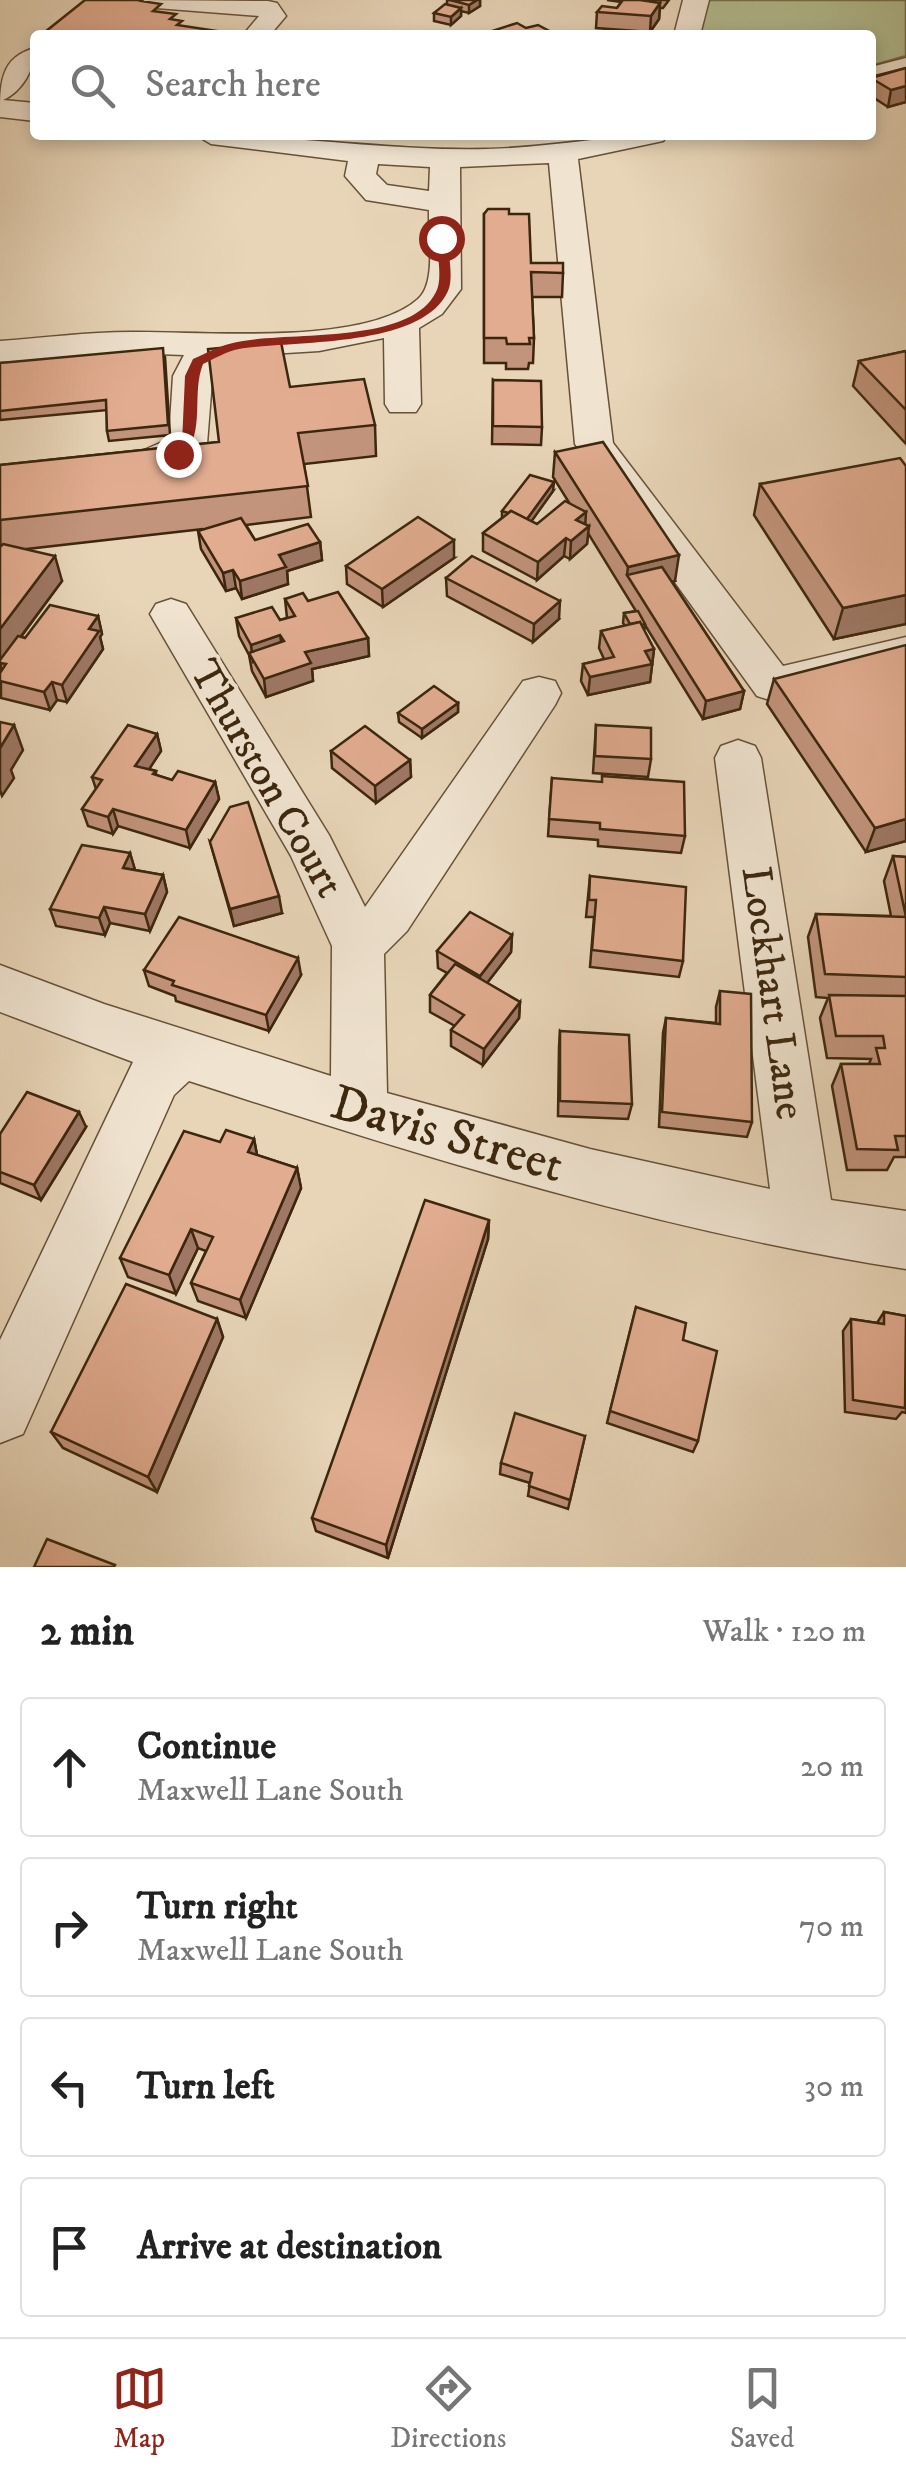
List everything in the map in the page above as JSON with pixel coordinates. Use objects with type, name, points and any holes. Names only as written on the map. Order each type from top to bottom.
[{"type":"street","points":[[161,0],[268,10],[274,16],[261,30]]},
{"type":"street","points":[[688,30],[696,0]]},
{"type":"street","points":[[16,85],[21,64],[30,59]]},
{"type":"street","points":[[876,75],[906,66]]},
{"type":"street","points":[[0,108],[30,111]]},
{"type":"street","points":[[252,140],[365,154],[500,161],[580,152],[632,140]]},
{"type":"street","points":[[580,152],[611,140]]},
{"type":"street","points":[[580,152],[594,444],[773,685],[906,652]]},
{"type":"street","points":[[365,154],[360,176],[377,194],[445,203]]},
{"type":"street","points":[[0,352],[129,342],[234,346],[319,340],[401,324],[430,307],[444,289],[441,238],[445,160]]},
{"type":"street","points":[[401,324],[404,404]]},
{"type":"street","points":[[0,484],[142,466],[178,454],[188,444],[192,376],[198,362],[234,346]]},
{"type":"street","name":"Thurston Court","points":[[170,614],[312,849],[358,946],[359,1111]]},
{"type":"street","name":"Thurston Court","points":[[358,946],[390,916],[539,694]]},
{"type":"street","name":"Lockhart Lane","points":[[738,758],[805,1227]]},
{"type":"street","name":"Davis Street","points":[[0,988],[74,1019],[359,1111],[682,1201],[805,1227],[906,1240]]},
{"type":"street","points":[[0,1410],[154,1078],[181,1053]]},
{"type":"green space","points":[[687,0],[906,0],[906,56],[876,65],[876,30],[677,30]]},
{"type":"building","points":[[85,0],[142,0],[161,4],[153,11],[176,14],[170,19],[182,21],[177,25],[211,30],[48,30]]},
{"type":"building","points":[[450,0],[477,0],[469,5]]},
{"type":"building","points":[[623,0],[660,3],[651,16],[597,12],[602,6],[617,8]]},
{"type":"building","points":[[445,4],[461,8],[451,17],[434,13]]},
{"type":"building","points":[[517,23],[548,30],[495,30]]},
{"type":"building","points":[[906,68],[906,86],[891,90],[876,81],[876,77]]},
{"type":"building","points":[[488,209],[529,214],[531,263],[563,263],[563,273],[531,272],[534,338],[529,338],[530,344],[484,338],[484,214]]},
{"type":"building","points":[[281,342],[290,387],[364,379],[375,425],[298,433],[308,486],[0,520],[0,465],[219,442],[208,349]]},
{"type":"building","points":[[163,348],[168,425],[107,431],[106,400],[0,411],[0,363]]},
{"type":"building","points":[[906,351],[906,410],[859,361]]},
{"type":"building","points":[[493,380],[541,381],[542,427],[493,426]]},
{"type":"building","points":[[603,442],[679,555],[628,567],[555,452]]},
{"type":"building","points":[[900,458],[906,466],[906,595],[843,608],[760,484]]},
{"type":"building","points":[[530,475],[554,482],[527,519],[502,511]]},
{"type":"building","points":[[565,501],[586,512],[576,520],[589,526],[571,541],[566,538],[538,562],[483,533],[511,511],[537,524]]},
{"type":"building","points":[[418,517],[454,540],[382,589],[346,566]]},
{"type":"building","points":[[241,518],[255,540],[308,524],[320,542],[279,555],[286,567],[240,581],[233,570],[223,573],[198,531]]},
{"type":"building","points":[[3,544],[55,556],[0,629],[0,547]]},
{"type":"building","points":[[472,556],[560,601],[534,624],[446,578]]},
{"type":"building","points":[[662,567],[744,691],[706,701],[627,575]]},
{"type":"building","points":[[338,592],[368,638],[305,652],[311,663],[264,679],[249,653],[284,641],[280,635],[251,645],[236,618],[272,607],[280,620],[295,616],[285,599],[303,593],[308,601]]},
{"type":"building","points":[[50,605],[98,616],[89,629],[99,631],[62,685],[52,682],[44,692],[0,681],[6,664],[0,660],[18,636],[25,638]]},
{"type":"building","points":[[638,611],[645,624],[630,624],[624,613]]},
{"type":"building","points":[[640,622],[654,649],[645,651],[652,664],[590,677],[583,664],[614,657],[601,631]]},
{"type":"building","points":[[906,645],[906,819],[875,828],[774,679]]},
{"type":"building","points":[[434,686],[458,703],[422,729],[398,713]]},
{"type":"building","points":[[0,722],[14,725],[0,748]]},
{"type":"building","points":[[128,725],[157,734],[135,766],[172,780],[178,771],[215,782],[186,830],[113,809],[108,817],[82,809],[102,780],[92,777]]},
{"type":"building","points":[[596,725],[651,728],[651,759],[595,756]]},
{"type":"building","points":[[365,726],[410,760],[375,786],[331,751]]},
{"type":"building","points":[[602,776],[684,782],[685,836],[600,829],[600,823],[549,819],[552,778],[602,782]]},
{"type":"building","points":[[248,802],[279,896],[230,909],[210,842],[230,807]]},
{"type":"building","points":[[82,845],[130,853],[123,868],[163,875],[145,914],[104,907],[99,918],[50,909]]},
{"type":"building","points":[[893,856],[906,857],[906,917]]},
{"type":"building","points":[[590,876],[686,887],[683,961],[592,950],[596,900],[589,900]]},
{"type":"building","points":[[470,912],[512,935],[480,976],[437,951]]},
{"type":"building","points":[[816,914],[906,917],[906,977],[825,974]]},
{"type":"building","points":[[179,917],[298,958],[266,1015],[172,985],[174,981],[144,970]]},
{"type":"building","points":[[455,964],[520,1002],[484,1049],[451,1030],[464,1015],[430,995]]},
{"type":"building","points":[[720,991],[751,994],[752,1122],[662,1112],[666,1018],[720,1024]]},
{"type":"building","points":[[829,995],[906,996],[906,1136],[895,1136],[898,1150],[857,1149],[841,1064],[880,1064],[876,1048],[885,1048],[883,1036],[836,1036]]},
{"type":"building","points":[[560,1031],[629,1035],[632,1104],[560,1101]]},
{"type":"building","points":[[27,1092],[79,1112],[34,1185],[0,1172],[0,1134]]},
{"type":"building","points":[[226,1130],[254,1139],[248,1152],[297,1168],[240,1300],[191,1283],[213,1237],[191,1229],[169,1275],[120,1258],[184,1131],[220,1142]]},
{"type":"building","points":[[425,1200],[489,1220],[386,1545],[312,1518]]},
{"type":"building","points":[[126,1284],[217,1319],[148,1477],[51,1432]]},
{"type":"building","points":[[636,1307],[686,1323],[683,1340],[717,1351],[698,1441],[610,1411]]},
{"type":"building","points":[[884,1312],[906,1316],[905,1408],[853,1400],[851,1319],[884,1324]]},
{"type":"building","points":[[515,1413],[585,1436],[570,1500],[529,1486],[532,1473],[501,1463]]},
{"type":"building","points":[[47,1539],[115,1565],[34,1567]]},
{"type":"route","points":[[178,454],[188,444],[192,376],[198,362],[234,346],[319,340],[401,324],[430,307],[444,289],[446,266],[441,238]]}]
